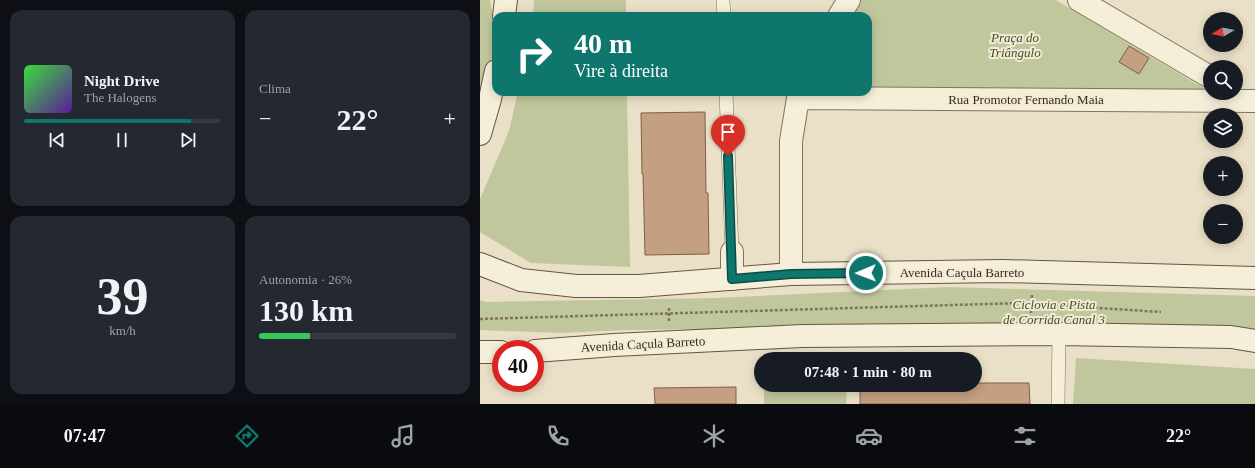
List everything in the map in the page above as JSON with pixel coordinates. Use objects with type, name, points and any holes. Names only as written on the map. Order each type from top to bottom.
[{"type":"street","points":[[504,12],[506,0]]},
{"type":"street","points":[[842,12],[849,0]]},
{"type":"street","points":[[1079,0],[1203,73]]},
{"type":"street","points":[[480,134],[492,90]]},
{"type":"street","name":"Rua Promotor Fernando Maia","points":[[872,95],[1247,98]]},
{"type":"street","points":[[791,274],[791,141],[799,96]]},
{"type":"street","points":[[732,252],[732,279]]},
{"type":"street","name":"Avenida Caçula Barreto","points":[[480,264],[521,280],[576,286],[639,286],[791,274],[1033,272],[1255,278]]},
{"type":"street","name":"Avenida Caçula Barreto","points":[[544,349],[802,336],[1059,334],[1231,338],[1255,341]]},
{"type":"street","points":[[480,352],[492,352]]},
{"type":"lane","points":[[723,0],[724,12]]},
{"type":"lane","points":[[726,96],[732,252]]},
{"type":"lane","points":[[1058,404],[1059,334]]},
{"type":"path","points":[[1031,334],[1033,272]]},
{"type":"path","points":[[669,284],[669,342]]},
{"type":"path","points":[[480,319],[1032,304],[1167,312]]},
{"type":"green space","points":[[480,0],[490,0],[492,12],[492,58],[480,105]]},
{"type":"green space","points":[[534,0],[626,0],[626,12],[533,12]]},
{"type":"green space","name":"Praça do Triângulo","points":[[861,0],[1056,0],[1203,88],[1203,92],[872,87],[872,12],[854,12]]},
{"type":"green space","points":[[517,96],[627,96],[630,267],[531,263],[480,232],[480,199],[509,131]]},
{"type":"green space","name":"Ciclovia e Pista de Corrida Canal 3","points":[[949,287],[1255,296],[1255,333],[939,326],[628,330],[560,333],[480,330],[480,300],[486,302],[716,298]]},
{"type":"green space","points":[[1076,358],[1255,369],[1255,404],[1073,404]]},
{"type":"green space","points":[[764,392],[847,392],[846,404],[764,404]]},
{"type":"building","points":[[1129,46],[1149,58],[1139,74],[1119,62]]},
{"type":"building","points":[[705,112],[706,193],[708,193],[709,254],[645,255],[641,113]]},
{"type":"building","points":[[982,383],[1029,383],[1030,404],[860,404],[860,392],[982,392]]},
{"type":"building","points":[[736,387],[736,404],[655,404],[654,388]]},
{"type":"route","points":[[728,156],[732,279],[791,274],[866,273]]}]
